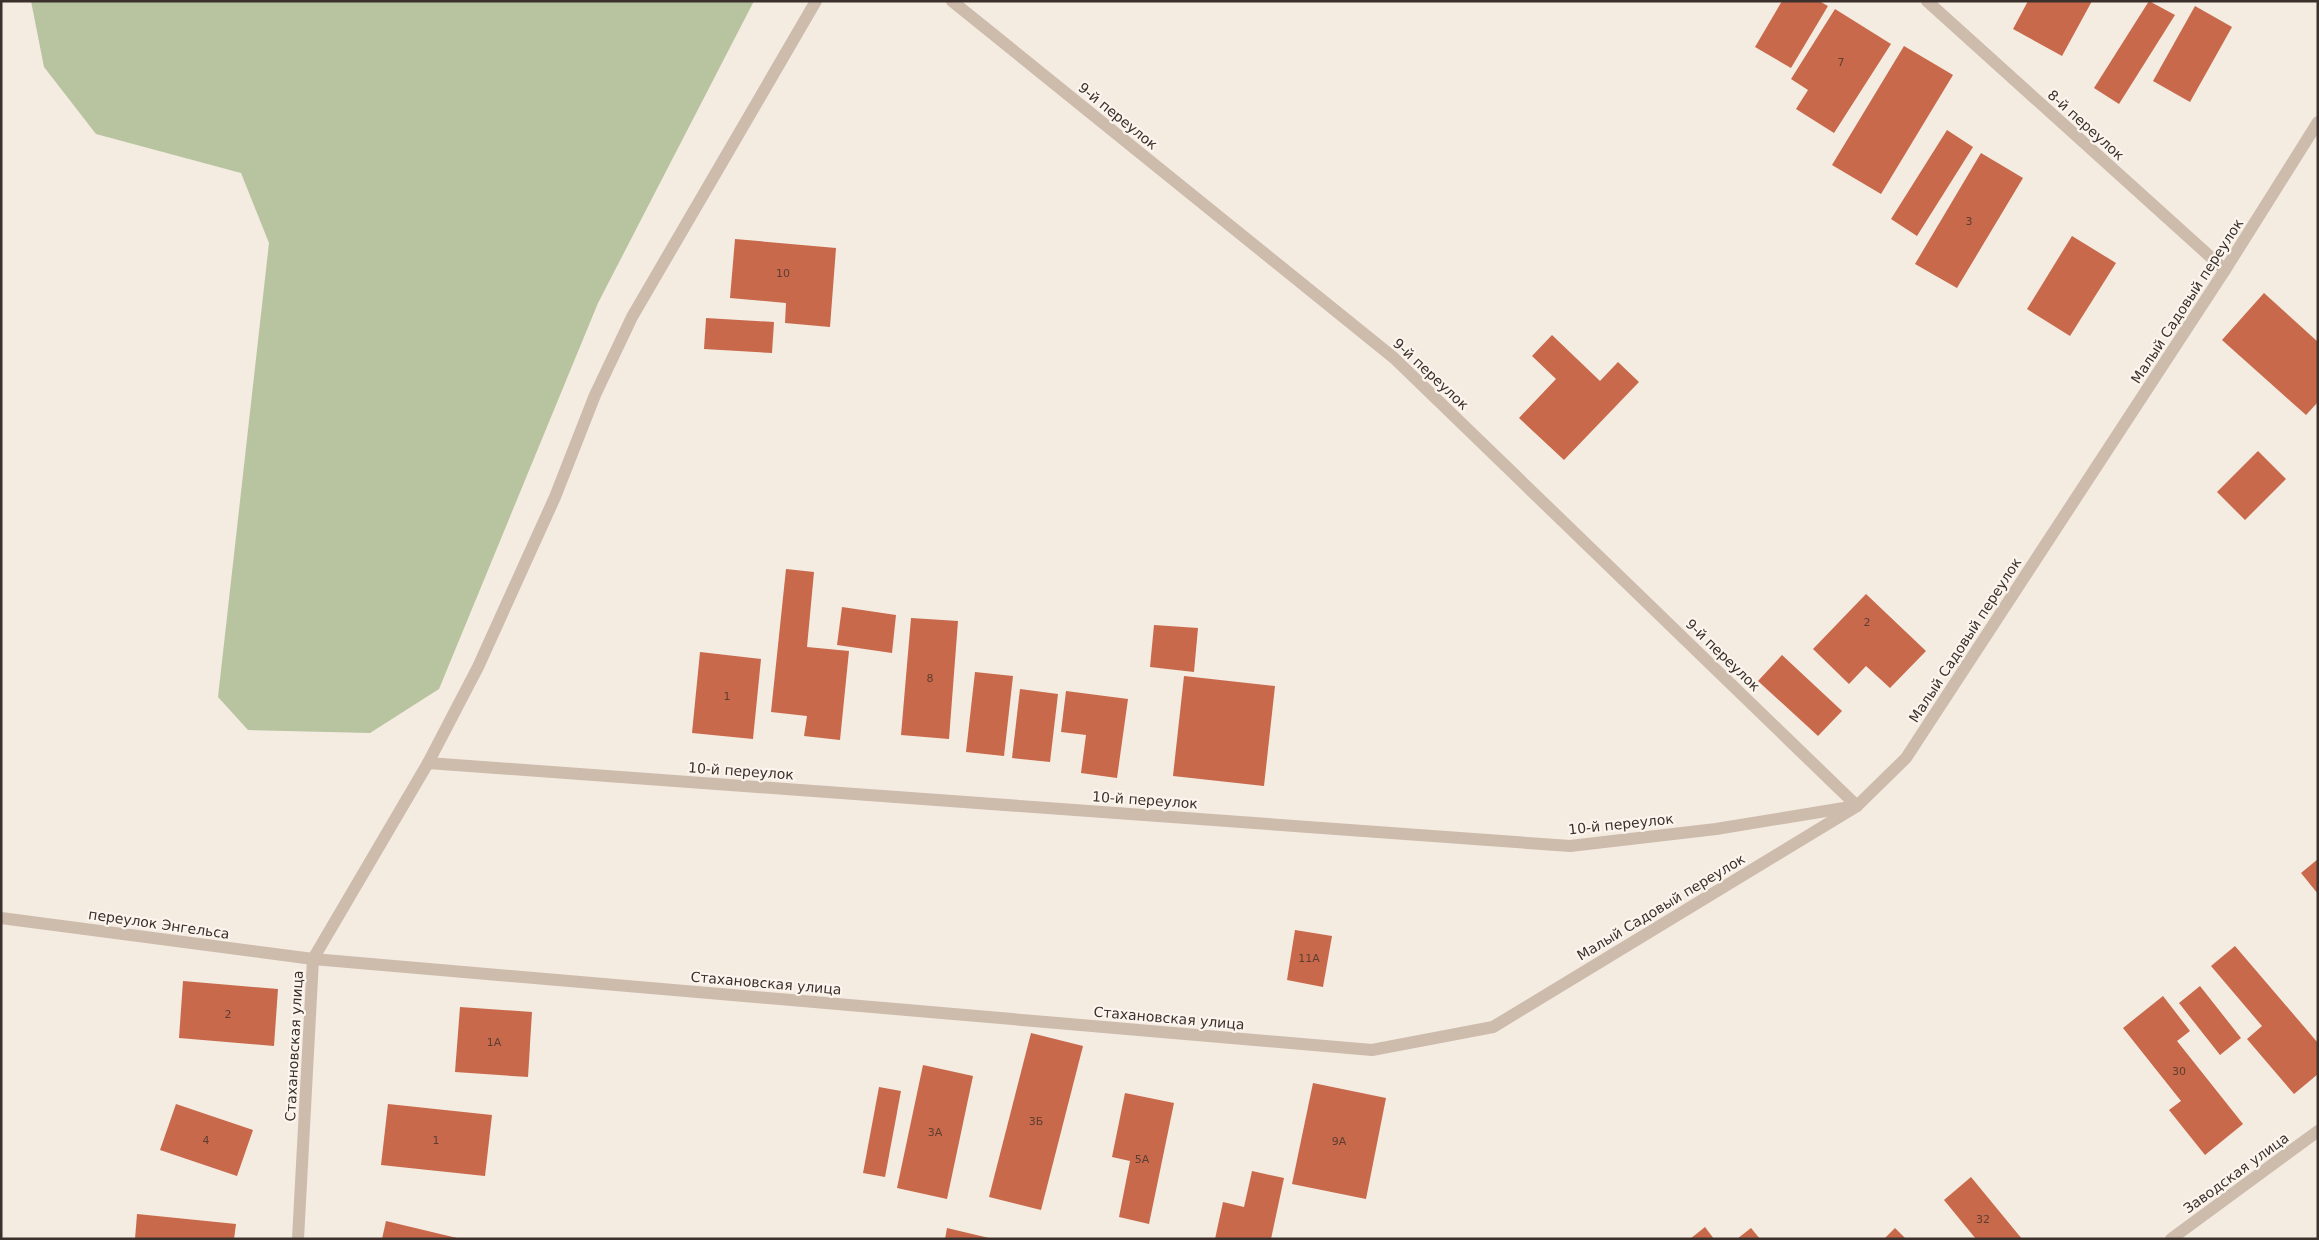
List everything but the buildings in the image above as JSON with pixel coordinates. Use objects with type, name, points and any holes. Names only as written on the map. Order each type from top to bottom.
[{"type":"street","points":[[314,959],[428,763],[478,667],[555,496],[595,395],[632,317],[816,1]]},
{"type":"street","name":"9-й переулок","points":[[952,1],[1394,358],[1857,806]]},
{"type":"street","name":"8-й переулок","points":[[1927,1],[2225,270]]},
{"type":"street","name":"Малый Садовый переулок","points":[[1493,1027],[1857,806],[1906,758],[2225,270],[2318,122]]},
{"type":"street","name":"10-й переулок","points":[[428,763],[1570,846],[1716,829],[1857,806]]},
{"type":"street","name":"переулок Энгельса","points":[[1,918],[314,959]]},
{"type":"street","name":"Стахановская улица","points":[[298,1239],[314,959],[1372,1050],[1493,1027]]},
{"type":"street","name":"Заводская улица","points":[[2171,1239],[2318,1131]]},
{"type":"green space","points":[[31,1],[754,1],[598,303],[439,689],[370,733],[248,730],[218,697],[269,243],[241,173],[96,134],[44,67]]}]
